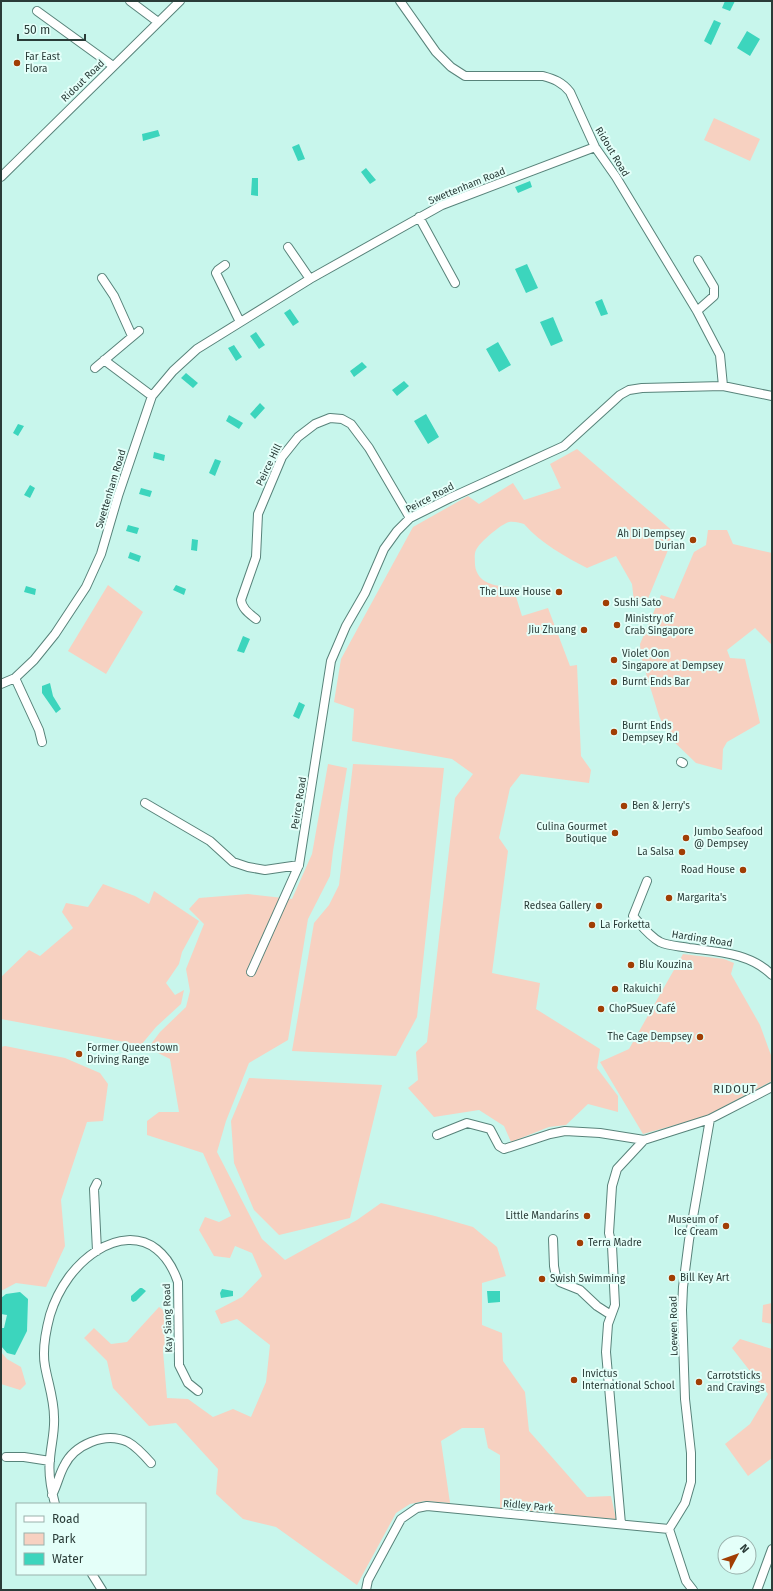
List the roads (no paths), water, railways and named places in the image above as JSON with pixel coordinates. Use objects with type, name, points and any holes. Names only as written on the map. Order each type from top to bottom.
[{"type":"street","points":[[130,1],[158,22]]},
{"type":"street","name":"Ridout Road","points":[[1,177],[180,1]]},
{"type":"street","name":"Ridout Road","points":[[400,1],[436,52],[451,67],[465,76],[543,76],[554,78],[564,84],[570,92],[595,147],[616,177],[697,311],[720,355],[723,386]]},
{"type":"street","points":[[37,10],[113,66]]},
{"type":"street","name":"Swettenham Road","points":[[1,684],[15,678],[34,660],[55,634],[76,603],[95,569],[152,396],[163,382],[188,357],[197,349],[310,279],[442,205],[595,147]]},
{"type":"street","points":[[419,217],[455,283]]},
{"type":"street","points":[[288,247],[310,279]]},
{"type":"street","points":[[697,311],[708,303],[714,296],[714,287],[698,260]]},
{"type":"street","points":[[225,265],[216,273],[240,322]]},
{"type":"street","points":[[95,368],[136,334],[102,278]]},
{"type":"street","points":[[104,360],[152,396]]},
{"type":"street","name":"Peirce Road","points":[[251,972],[299,865],[331,661],[346,626],[365,593],[384,549],[396,531],[410,518],[564,446],[620,395],[629,390],[642,388],[723,386],[772,396]]},
{"type":"street","name":"Peirce Hill","points":[[256,619],[244,608],[241,600],[256,557],[258,514],[282,457],[298,437],[315,424],[330,418],[342,419],[352,424],[369,448],[410,518]]},
{"type":"street","points":[[15,678],[39,730],[42,742]]},
{"type":"street","points":[[144,803],[210,841],[233,862],[248,868],[265,870],[299,865]]},
{"type":"street","name":"Harding Road","points":[[647,881],[633,916],[648,933],[658,941],[669,945],[730,953],[751,960],[772,975]]},
{"type":"street","points":[[437,1135],[467,1123],[490,1129],[499,1146],[504,1149],[550,1134],[565,1131],[600,1133],[644,1140],[710,1119],[772,1087]]},
{"type":"street","name":"Loewen Road","points":[[669,1528],[685,1503],[691,1482],[691,1453],[685,1399],[682,1310],[683,1287],[689,1240],[710,1119]]},
{"type":"street","points":[[621,1524],[606,1352],[608,1324],[615,1305],[610,1233],[612,1186],[617,1168],[644,1140]]},
{"type":"street","points":[[97,1183],[94,1189],[97,1251]]},
{"type":"street","points":[[553,1239],[556,1277],[560,1282],[580,1290],[597,1306],[612,1315]]},
{"type":"street","name":"Kay Siang Road","points":[[55,1503],[50,1479],[54,1417],[52,1393],[44,1365],[45,1339],[50,1315],[57,1296],[68,1277],[80,1264],[108,1244],[122,1240],[141,1241],[157,1249],[166,1257],[174,1270],[178,1282],[180,1365],[188,1383],[198,1392]]},
{"type":"street","points":[[52,1495],[64,1466],[74,1452],[89,1442],[116,1438],[136,1447],[151,1463]]},
{"type":"street","points":[[6,1457],[24,1457],[50,1461]]},
{"type":"street","name":"Ridley Park","points":[[366,1590],[368,1580],[401,1519],[417,1508],[427,1506],[669,1528]]},
{"type":"street","points":[[669,1528],[686,1581],[693,1590]]},
{"type":"street","points":[[757,1590],[772,1549]]},
{"type":"street","points":[[93,1575],[102,1590]]},
{"type":"water","points":[[725,1],[735,1],[730,11],[722,8]]},
{"type":"water","points":[[714,20],[721,23],[711,45],[704,41]]},
{"type":"water","points":[[747,31],[760,39],[750,56],[737,48]]},
{"type":"water","points":[[158,130],[160,136],[143,141],[142,134]]},
{"type":"water","points":[[299,144],[305,159],[298,161],[292,147]]},
{"type":"water","points":[[366,168],[376,180],[370,184],[361,172]]},
{"type":"water","points":[[252,178],[258,178],[258,196],[251,195]]},
{"type":"water","points":[[530,181],[532,187],[518,193],[515,187]]},
{"type":"water","points":[[527,264],[538,288],[526,293],[515,269]]},
{"type":"water","points":[[602,299],[608,314],[601,316],[595,302]]},
{"type":"water","points":[[290,309],[299,322],[293,326],[284,313]]},
{"type":"water","points":[[553,317],[563,341],[551,346],[540,322]]},
{"type":"water","points":[[256,332],[265,345],[259,349],[250,336]]},
{"type":"water","points":[[498,342],[511,365],[499,372],[486,349]]},
{"type":"water","points":[[234,345],[242,357],[236,361],[228,348]]},
{"type":"water","points":[[362,362],[367,367],[354,377],[350,371]]},
{"type":"water","points":[[186,373],[198,383],[193,388],[181,378]]},
{"type":"water","points":[[404,381],[409,386],[397,396],[392,390]]},
{"type":"water","points":[[260,403],[265,408],[255,419],[250,414]]},
{"type":"water","points":[[426,414],[439,437],[428,444],[414,421]]},
{"type":"water","points":[[229,415],[243,423],[239,429],[226,421]]},
{"type":"water","points":[[18,424],[24,426],[18,436],[13,433]]},
{"type":"water","points":[[154,452],[165,455],[164,461],[153,458]]},
{"type":"water","points":[[215,459],[221,461],[215,476],[209,473]]},
{"type":"water","points":[[30,485],[35,488],[30,498],[24,495]]},
{"type":"water","points":[[141,488],[152,491],[150,497],[139,494]]},
{"type":"water","points":[[128,525],[139,528],[137,534],[126,531]]},
{"type":"water","points":[[192,539],[198,540],[197,551],[191,550]]},
{"type":"water","points":[[130,552],[141,556],[139,562],[128,558]]},
{"type":"water","points":[[176,585],[186,589],[184,595],[173,590]]},
{"type":"water","points":[[26,586],[36,589],[35,595],[24,592]]},
{"type":"water","points":[[243,636],[250,639],[244,653],[237,651]]},
{"type":"water","points":[[50,683],[53,696],[61,709],[56,713],[42,693],[42,686]]},
{"type":"water","points":[[299,702],[305,705],[299,719],[293,716]]},
{"type":"water","points":[[140,1288],[146,1291],[133,1302],[131,1300],[131,1296]]},
{"type":"water","points":[[222,1289],[233,1291],[233,1296],[221,1298],[220,1293]]},
{"type":"water","points":[[487,1291],[500,1291],[500,1302],[488,1303]]},
{"type":"water","points":[[20,1292],[28,1299],[27,1331],[15,1355],[7,1353],[1,1346],[1,1328],[4,1328],[7,1315],[1,1314],[1,1298],[6,1294]]},
{"type":"place","name":"Far East Flora","points":[[17,63]]},
{"type":"place","name":"Ah Di Dempsey Durian","points":[[693,540]]},
{"type":"place","name":"The Luxe House","points":[[559,592]]},
{"type":"place","name":"Sushi Sato","points":[[606,603]]},
{"type":"place","name":"Ministry of Crab Singapore","points":[[617,625]]},
{"type":"place","name":"Jiu Zhuang","points":[[584,630]]},
{"type":"place","name":"Violet Oon Singapore at Dempsey","points":[[614,660]]},
{"type":"place","name":"Burnt Ends Bar","points":[[614,682]]},
{"type":"place","name":"Burnt Ends Dempsey Rd","points":[[614,732]]},
{"type":"place","name":"Ben & Jerry's","points":[[624,806]]},
{"type":"place","name":"Culina Gourmet Boutique","points":[[615,833]]},
{"type":"place","name":"Jumbo Seafood @ Dempsey","points":[[686,838]]},
{"type":"place","name":"La Salsa","points":[[682,852]]},
{"type":"place","name":"Road House","points":[[743,870]]},
{"type":"place","name":"Margarita's","points":[[669,898]]},
{"type":"place","name":"Redsea Gallery","points":[[599,906]]},
{"type":"place","name":"La Forketta","points":[[592,925]]},
{"type":"place","name":"Blu Kouzina","points":[[631,965]]},
{"type":"place","name":"Rakuichi","points":[[615,989]]},
{"type":"place","name":"ChoPSuey Café","points":[[601,1009]]},
{"type":"place","name":"The Cage Dempsey","points":[[700,1037]]},
{"type":"place","name":"Former Queenstown Driving Range","points":[[79,1054]]},
{"type":"place","name":"Little Mandaríns","points":[[587,1216]]},
{"type":"place","name":"Museum of Ice Cream","points":[[726,1226]]},
{"type":"place","name":"Terra Madre","points":[[580,1243]]},
{"type":"place","name":"Bill Key Art","points":[[672,1278]]},
{"type":"place","name":"Swish Swimming","points":[[542,1279]]},
{"type":"place","name":"Invictus International School","points":[[574,1380]]},
{"type":"place","name":"Carrotsticks and Cravings","points":[[699,1382]]},
{"type":"district","name":"RIDOUT","points":[[735,1089]]}]
